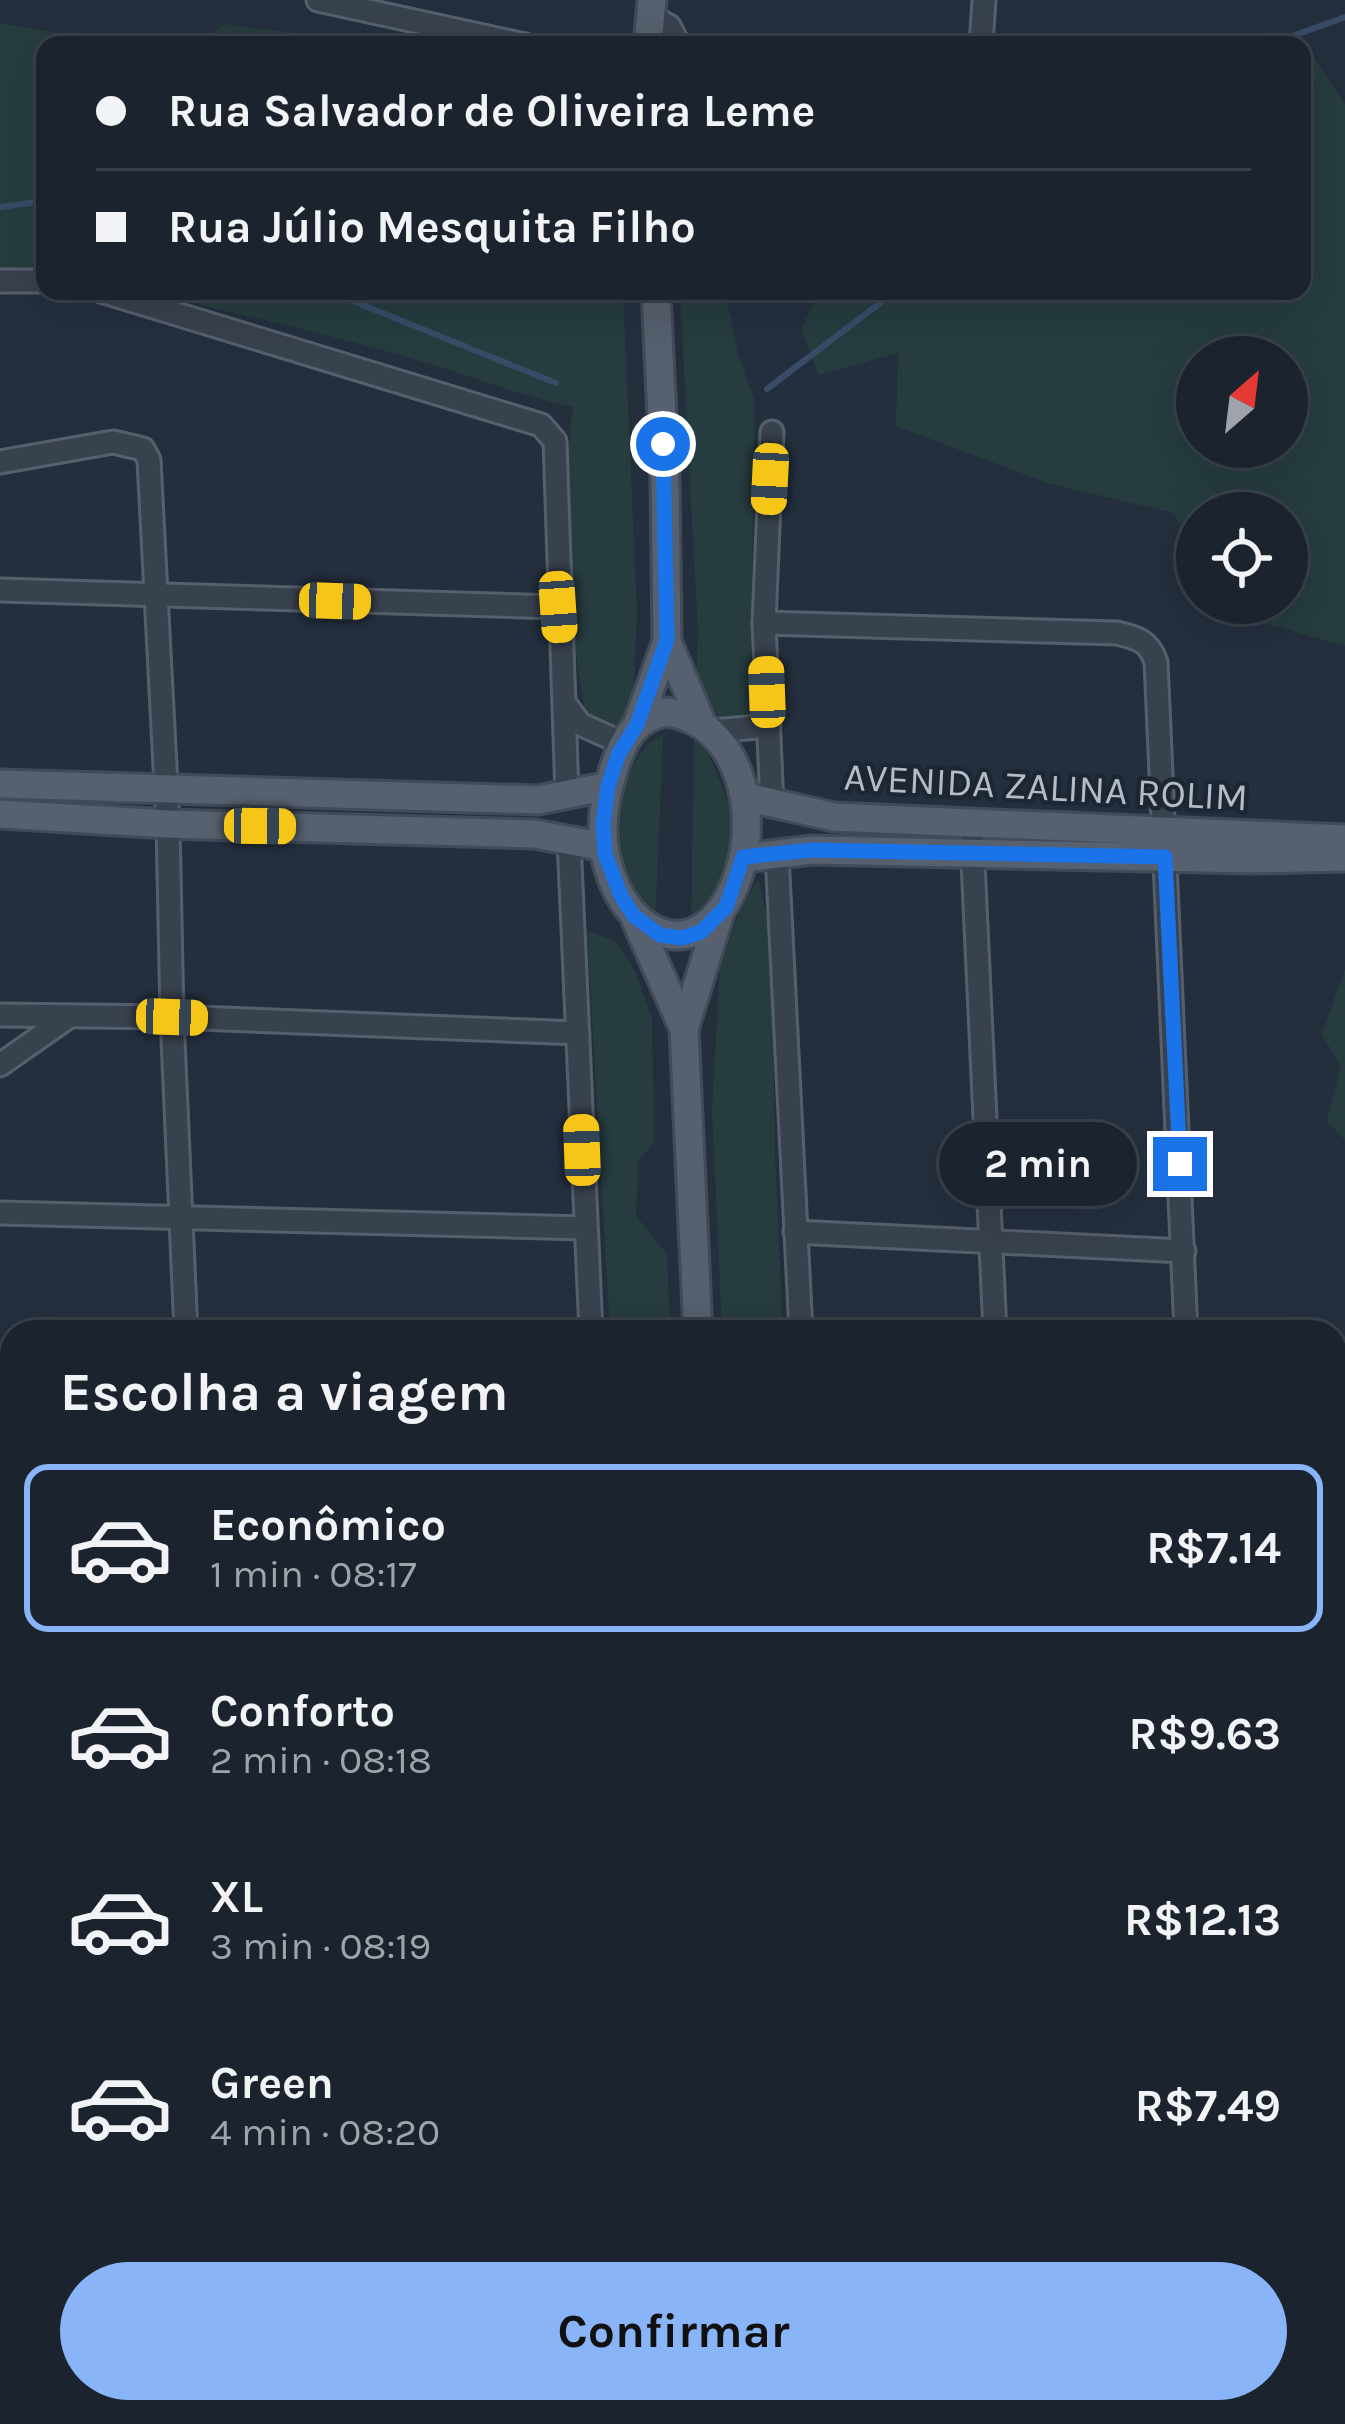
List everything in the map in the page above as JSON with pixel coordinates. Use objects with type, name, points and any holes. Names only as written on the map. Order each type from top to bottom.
[{"type":"main road","points":[[656,300],[667,640],[608,786],[604,847],[609,870],[684,1029]]},
{"type":"main road","points":[[667,640],[706,727],[759,801],[748,823],[735,886],[719,916],[684,1029],[697,1320]]},
{"type":"main road","points":[[630,735],[647,716],[667,712],[706,727]]},
{"type":"main road","points":[[0,784],[538,800],[608,786]]},
{"type":"main road","name":"AVENIDA ZALINA ROLIM","points":[[759,801],[834,817],[972,823],[1345,857]]},
{"type":"main road","points":[[0,814],[168,824],[535,834],[604,847]]},
{"type":"main road","name":"AVENIDA ZALINA ROLIM","points":[[743,857],[812,850],[973,853],[1345,839]]},
{"type":"main road","points":[[634,916],[660,935],[682,938],[701,932],[719,916]]},
{"type":"street","points":[[318,0],[484,36]]},
{"type":"street","points":[[982,36],[984,0]]},
{"type":"street","points":[[651,8],[674,36]]},
{"type":"street","points":[[0,281],[36,281]]},
{"type":"street","points":[[131,300],[541,425],[555,441],[567,795]]},
{"type":"street","points":[[759,801],[769,726],[764,622],[772,432]]},
{"type":"street","points":[[0,463],[113,442],[143,448],[149,460],[168,824],[185,1320]]},
{"type":"street","points":[[0,590],[558,607]]},
{"type":"street","points":[[764,622],[1117,633],[1150,646],[1156,662],[1186,1320]]},
{"type":"street","points":[[566,704],[580,724],[630,735]]},
{"type":"street","points":[[706,727],[769,726]]},
{"type":"street","points":[[972,823],[995,1320]]},
{"type":"street","points":[[569,840],[590,1320]]},
{"type":"street","points":[[777,854],[800,1320]]},
{"type":"street","points":[[0,1015],[578,1033]]},
{"type":"street","points":[[0,1065],[67,1018]]},
{"type":"street","points":[[0,1214],[585,1228]]},
{"type":"street","points":[[795,1232],[1184,1251]]},
{"type":"green space","points":[[0,23],[76,36],[36,36],[36,271],[0,269]]},
{"type":"green space","points":[[223,24],[295,33],[294,36],[211,36]]},
{"type":"green space","points":[[1311,53],[1345,104],[1345,646],[1267,624],[1308,624],[1308,492],[1176,492],[1176,517],[1047,483],[896,426],[898,353],[819,375],[801,330],[815,300],[1311,300]]},
{"type":"green space","points":[[179,300],[623,300],[637,612],[634,680],[624,727],[616,732],[586,717],[580,680],[567,522],[573,407],[359,344]]},
{"type":"green space","points":[[680,300],[727,300],[738,354],[755,402],[749,717],[719,717],[696,678],[698,633]]},
{"type":"green space","points":[[663,735],[655,927],[627,884],[616,821],[634,763]]},
{"type":"green space","points":[[694,739],[714,766],[728,802],[735,841],[727,875],[691,931]]},
{"type":"green space","points":[[758,879],[772,938],[782,1320],[721,1320],[712,1108],[720,968],[738,916]]},
{"type":"green space","points":[[587,931],[616,941],[636,973],[652,1019],[654,1142],[638,1162],[636,1216],[667,1254],[670,1320],[609,1320]]},
{"type":"green space","points":[[1345,969],[1345,1140],[1327,1121],[1341,1066],[1322,1035]]},
{"type":"waterway","points":[[1293,36],[1345,17]]},
{"type":"waterway","points":[[0,207],[36,202]]},
{"type":"waterway","points":[[350,300],[556,383]]},
{"type":"waterway","points":[[767,389],[884,300]]},
{"type":"route","points":[[663,444],[667,640],[637,725],[619,753],[603,824],[609,870],[634,916],[660,935],[682,938],[701,932],[726,907],[743,857],[812,850],[1165,857],[1180,1164]]}]
